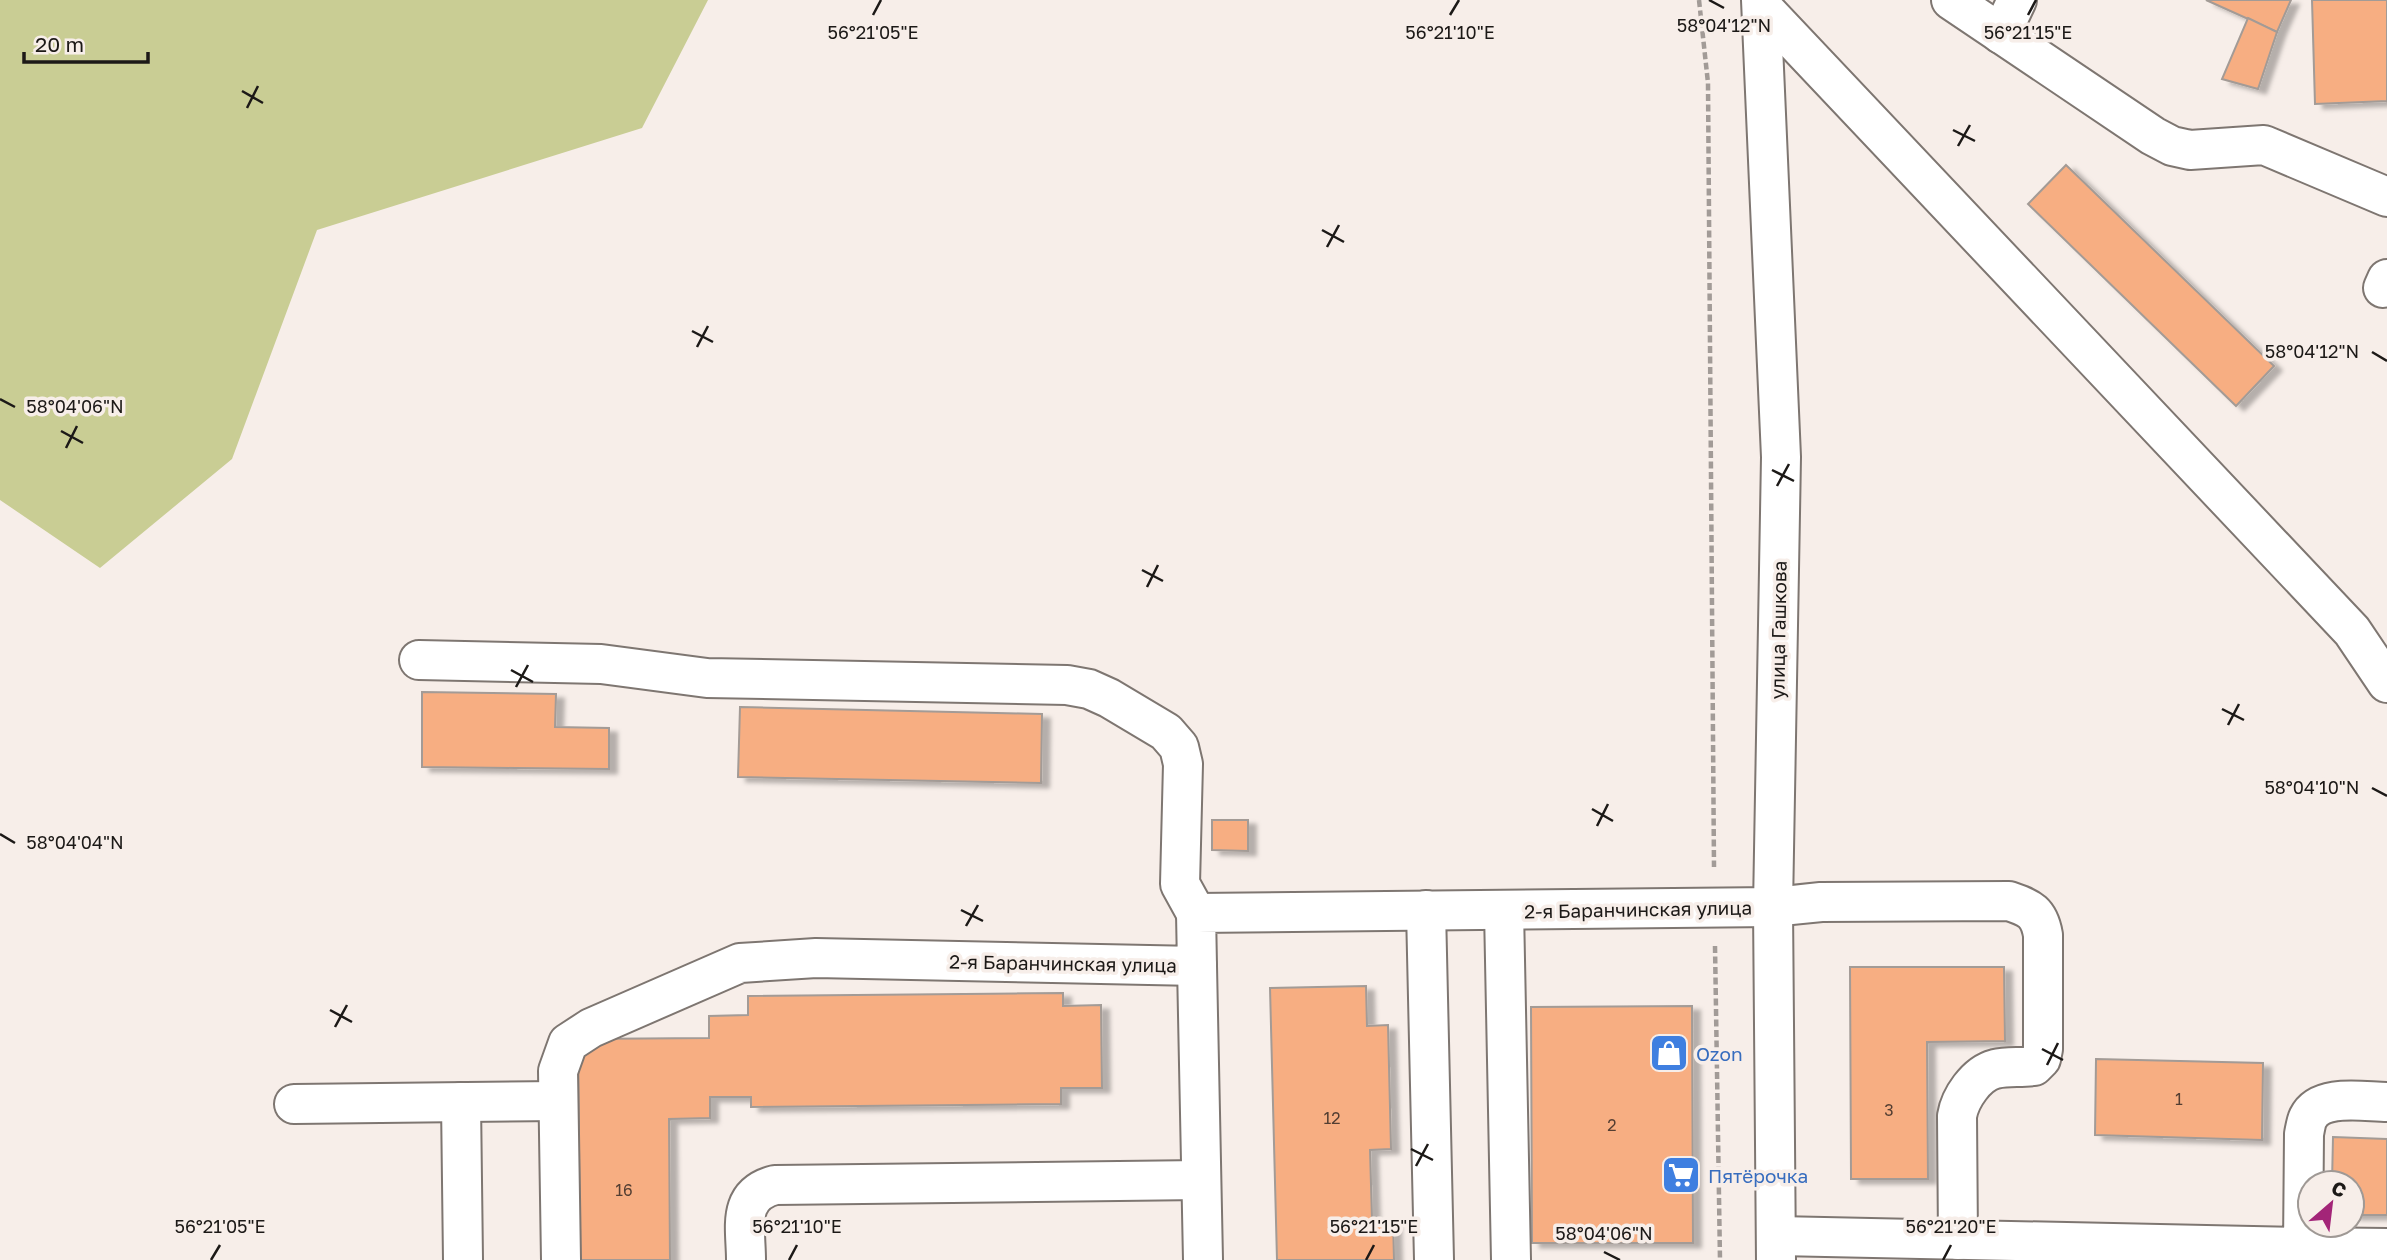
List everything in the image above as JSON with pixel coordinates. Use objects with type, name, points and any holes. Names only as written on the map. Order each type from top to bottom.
[{"type":"street","points":[[1951,0],[2009,17],[2153,136],[2172,146],[2190,150],[2264,145],[2387,197]]},
{"type":"street","points":[[1762,4],[2352,631],[2387,683]]},
{"type":"street","name":"улица Гашкова","points":[[1762,4],[1781,457],[1773,907],[1776,1248]]},
{"type":"street","points":[[419,660],[601,664],[707,678],[1067,685],[1089,689],[1166,732],[1179,747],[1183,764],[1180,884],[1196,913]]},
{"type":"street","name":"2-я Баранчинская улица","points":[[558,1101],[558,1071],[568,1043],[591,1028],[740,963],[816,958],[1197,967],[1196,913],[1714,908],[1773,907],[1821,902],[2009,901],[2027,907],[2040,919],[2043,935],[2043,1049],[2041,1059],[2034,1066],[1991,1070],[1959,1103],[1958,1240]]},
{"type":"street","points":[[1426,910],[1434,1260]]},
{"type":"street","points":[[1504,910],[1511,1260]]},
{"type":"street","points":[[1197,967],[1203,1260]]},
{"type":"street","points":[[295,1104],[558,1101],[561,1260]]},
{"type":"street","points":[[2303,1253],[2304,1134],[2308,1117],[2317,1106],[2333,1101],[2387,1102]]},
{"type":"street","points":[[461,1102],[463,1260]]},
{"type":"street","points":[[746,1260],[745,1213],[750,1199],[760,1189],[775,1185],[1201,1180]]},
{"type":"street","points":[[1776,1248],[1958,1240],[2303,1253],[2387,1248]]},
{"type":"path","points":[[1699,0],[1707,83],[1714,908],[1720,1260]]},
{"type":"green space","points":[[0,0],[708,0],[642,128],[317,230],[232,459],[100,568],[0,500]]},
{"type":"building","points":[[2206,0],[2291,0],[2277,32]]},
{"type":"building","points":[[2312,0],[2387,0],[2387,101],[2315,104]]},
{"type":"building","points":[[2248,18],[2277,32],[2258,89],[2222,79]]},
{"type":"building","points":[[2066,165],[2274,366],[2236,406],[2028,204]]},
{"type":"building","points":[[422,692],[556,694],[555,727],[609,728],[609,769],[422,767]]},
{"type":"building","points":[[740,707],[1042,714],[1041,783],[738,777]]},
{"type":"building","points":[[1212,820],[1248,820],[1248,851],[1212,850]]},
{"type":"building","points":[[1850,967],[2004,967],[2005,1041],[1927,1042],[1928,1179],[1851,1179]]},
{"type":"building","points":[[1366,986],[1367,1026],[1388,1025],[1391,1149],[1370,1150],[1372,1219],[1393,1219],[1394,1260],[1277,1260],[1270,988]]},
{"type":"building","points":[[1063,993],[1063,1006],[1101,1005],[1102,1088],[1061,1088],[1061,1104],[751,1107],[751,1097],[710,1097],[710,1118],[669,1119],[670,1260],[580,1260],[578,1039],[709,1038],[709,1016],[748,1015],[748,996]]},
{"type":"building","points":[[1692,1006],[1693,1243],[1532,1243],[1531,1007]]},
{"type":"building","points":[[2096,1059],[2263,1063],[2262,1140],[2095,1135]]},
{"type":"building","points":[[2333,1137],[2387,1139],[2387,1215],[2366,1215],[2366,1169],[2332,1169]]},
{"type":"place","name":"Ozon","points":[[1669,1053]]},
{"type":"place","name":"Пятёрочка","points":[[1681,1175]]}]
